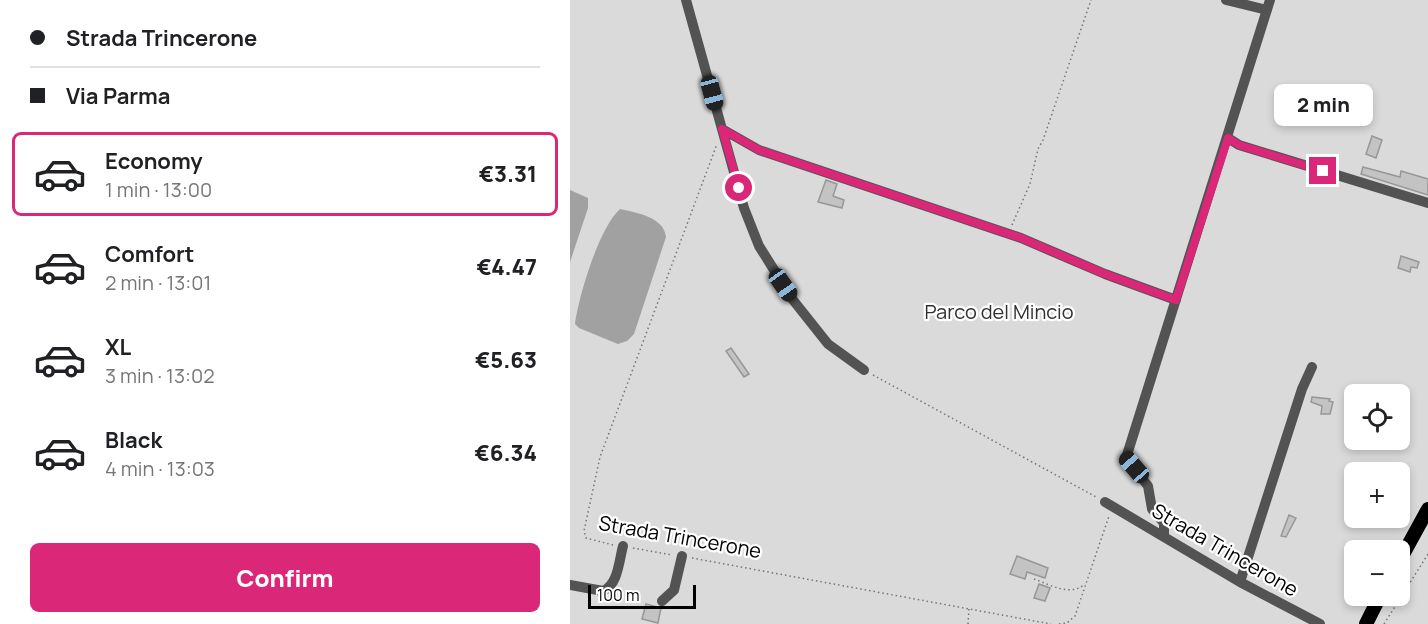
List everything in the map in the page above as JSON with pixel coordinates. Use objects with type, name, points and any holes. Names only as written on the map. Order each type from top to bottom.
[{"type":"main road","points":[[1410,542],[1428,509]]},
{"type":"main road","points":[[1366,624],[1375,606]]},
{"type":"street","points":[[686,0],[750,228],[772,270],[828,344],[864,370]]},
{"type":"street","points":[[1164,537],[1164,523],[1152,509],[1148,486],[1126,458],[1268,5],[1226,0]]},
{"type":"street","points":[[722,129],[759,150],[1007,234],[1176,300]]},
{"type":"street","points":[[1228,138],[1239,145],[1428,203]]},
{"type":"street","points":[[1240,582],[1302,389],[1312,368]]},
{"type":"street","name":"Strada Trincerone","points":[[1108,504],[1240,582],[1320,624]]},
{"type":"street","points":[[570,585],[596,590],[607,589],[614,578],[623,546]]},
{"type":"street","points":[[662,600],[674,590],[682,556]]},
{"type":"path","points":[[1007,234],[1030,183],[1038,149],[1056,106],[1091,0]]},
{"type":"path","name":"Strada Trincerone","points":[[722,129],[600,457],[584,531],[586,538],[593,542],[682,556],[1051,624]]},
{"type":"path","points":[[864,370],[1108,504],[1075,616],[1067,624],[1059,624]]},
{"type":"path","points":[[1384,624],[1428,554]]},
{"type":"path","points":[[1034,579],[1070,591],[1079,589],[1085,584]]},
{"type":"path","points":[[968,624],[969,608]]},
{"type":"green space","name":"Parco del Mincio","points":[[570,0],[1428,0],[1428,624],[570,624]]},
{"type":"shaded area","points":[[570,190],[588,198],[588,208],[570,262]]},
{"type":"shaded area","points":[[620,209],[655,220],[664,230],[666,237],[634,334],[627,341],[618,344],[579,328],[575,324],[591,263],[605,231]]},
{"type":"building","points":[[1372,136],[1382,140],[1376,158],[1366,154]]},
{"type":"building","points":[[1363,167],[1400,177],[1401,171],[1428,179],[1428,195],[1361,174]]},
{"type":"building","points":[[826,180],[837,184],[833,196],[844,200],[842,208],[818,202]]},
{"type":"building","points":[[1401,256],[1419,262],[1417,268],[1411,267],[1410,272],[1398,268]]},
{"type":"building","points":[[731,348],[749,374],[744,377],[726,351]]},
{"type":"building","points":[[1312,397],[1330,399],[1329,401],[1333,402],[1330,414],[1321,414],[1322,406],[1311,402]]},
{"type":"building","points":[[1289,515],[1296,518],[1286,537],[1281,536]]},
{"type":"building","points":[[1017,556],[1048,568],[1045,578],[1027,572],[1025,579],[1010,574]]},
{"type":"building","points":[[1039,584],[1050,588],[1045,601],[1034,598]]},
{"type":"building","points":[[646,604],[661,608],[658,623],[642,619]]},
{"type":"route","points":[[739,188],[722,129],[743,143],[759,150],[1021,238],[1105,274],[1176,300],[1228,138],[1239,145],[1323,171]]}]
